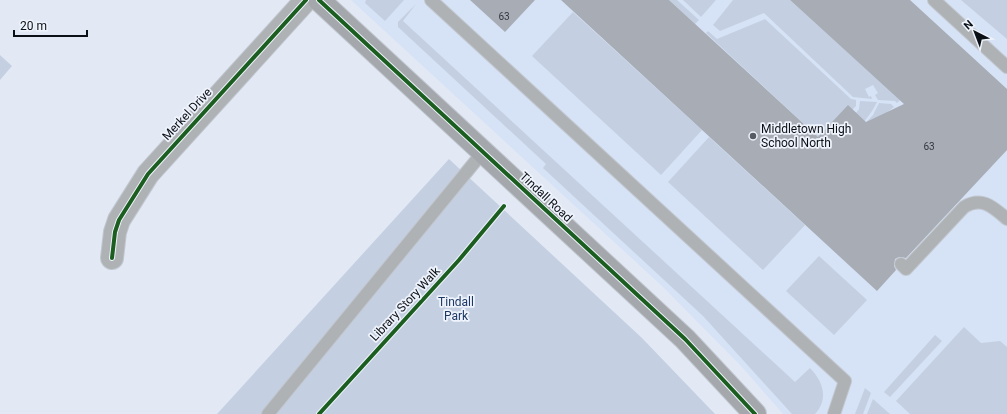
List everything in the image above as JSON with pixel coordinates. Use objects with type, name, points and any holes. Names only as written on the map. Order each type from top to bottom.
[{"type":"street","name":"Merkel Drive","points":[[112,258],[114,232],[148,174],[306,0]]},
{"type":"street","name":"Tindall Road","points":[[327,3],[483,152],[685,339],[755,414]]},
{"type":"lane","points":[[431,0],[845,381],[834,414]]},
{"type":"lane","points":[[934,0],[1007,66]]},
{"type":"lane","points":[[268,414],[483,152]]},
{"type":"lane","points":[[901,264],[906,269],[964,207],[970,203],[978,202],[990,204],[1007,219]]},
{"type":"shaded area","name":"Middletown High School North","points":[[351,0],[1007,0],[1007,414],[783,414],[742,367],[662,286]]},
{"type":"green space","points":[[366,0],[404,0],[385,21],[365,3]]},
{"type":"green space","points":[[669,0],[677,0],[699,20],[695,24]]},
{"type":"green space","points":[[683,0],[716,0],[701,17]]},
{"type":"green space","points":[[733,0],[790,0],[900,100],[897,103],[895,101],[878,100],[875,95],[878,93],[873,85],[865,89],[869,97],[871,96],[872,99],[853,97],[764,13],[720,31],[713,25]]},
{"type":"green space","points":[[961,0],[1007,0],[1007,39]]},
{"type":"green space","points":[[416,4],[403,21],[795,382],[810,368],[815,373],[821,384],[823,396],[822,402],[815,414],[792,414],[703,316],[543,168],[546,164],[398,27],[398,22]]},
{"type":"green space","points":[[573,12],[702,130],[661,175],[532,56]]},
{"type":"green space","points":[[765,19],[851,99],[856,100],[856,106],[852,110],[856,113],[859,109],[860,101],[877,102],[869,116],[858,129],[832,150],[706,33],[708,31],[717,39]]},
{"type":"green space","points":[[0,55],[12,66],[0,80]]},
{"type":"green space","points":[[879,103],[891,104],[894,107],[846,144],[873,115]]},
{"type":"green space","points":[[709,137],[805,225],[763,270],[668,182]]},
{"type":"green space","name":"Tindall Park","points":[[449,159],[642,338],[715,414],[217,414]]},
{"type":"green space","points":[[819,256],[867,300],[834,335],[786,291]]},
{"type":"green space","points":[[964,327],[981,343],[1000,341],[1007,347],[1007,414],[910,414],[896,401]]},
{"type":"green space","points":[[935,335],[942,341],[890,397],[884,392]]},
{"type":"green space","points":[[865,388],[871,393],[863,414],[855,414]]},
{"type":"green space","points":[[873,399],[890,414],[867,414]]},
{"type":"building","points":[[470,0],[535,0],[505,32]]},
{"type":"building","name":"Middletown High School North","points":[[561,0],[669,0],[818,137],[848,105],[866,122],[904,104],[790,0],[910,0],[1007,89],[1007,150],[906,258],[899,257],[895,259],[894,266],[896,270],[877,291]]},
{"type":"cycle path","points":[[112,258],[115,232],[119,220],[148,174],[306,0]]},
{"type":"cycle path","points":[[319,0],[685,339],[755,414]]},
{"type":"cycle path","name":"Library Story Walk","points":[[319,414],[459,260],[504,206]]},
{"type":"place","name":"Middletown High School North","points":[[753,136]]}]
